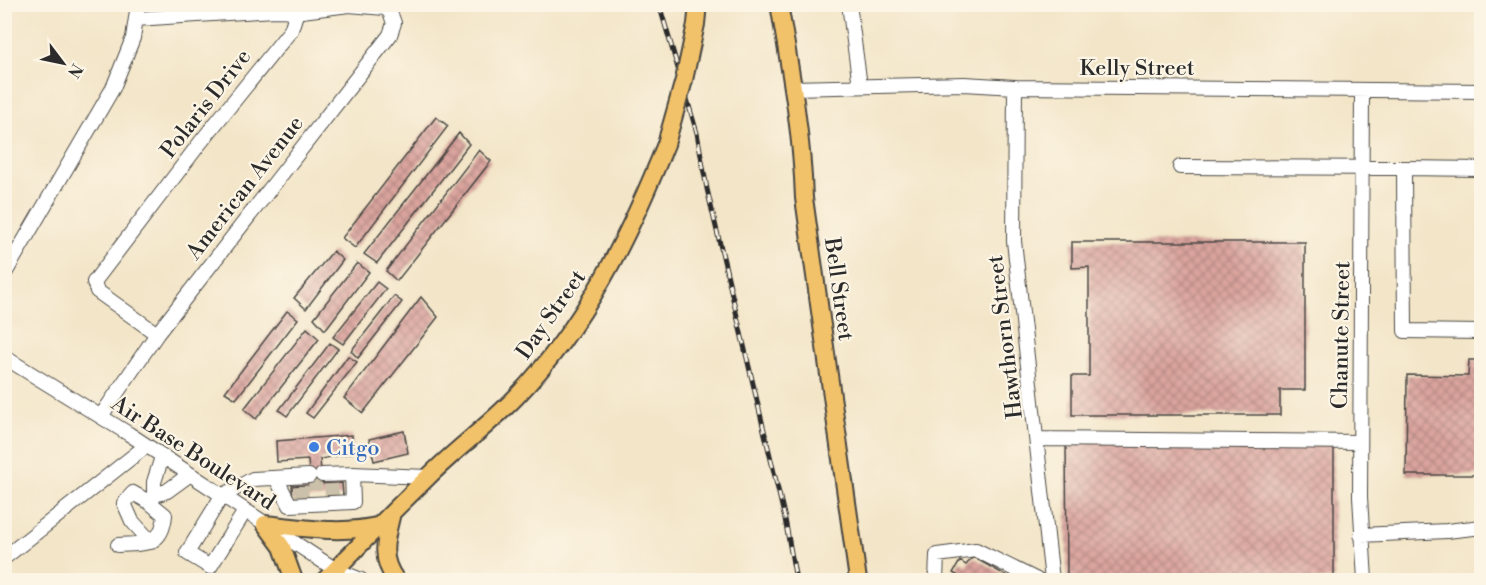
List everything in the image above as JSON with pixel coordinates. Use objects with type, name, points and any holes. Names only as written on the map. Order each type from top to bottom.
[{"type":"main road","name":"Day Street","points":[[331,575],[387,521],[428,477],[516,397],[573,326],[620,249],[666,144],[684,80],[699,4]]},
{"type":"main road","name":"Bell Street","points":[[778,4],[792,88],[804,198],[858,580]]},
{"type":"main road","points":[[265,524],[321,531],[360,531],[387,521],[383,551],[386,566],[396,580]]},
{"type":"main road","points":[[265,524],[282,547],[294,580]]},
{"type":"street","points":[[4,275],[113,88],[133,38],[138,4]]},
{"type":"street","points":[[849,4],[860,86]]},
{"type":"street","name":"American Avenue","points":[[101,416],[157,334],[393,29],[394,22],[390,12],[376,7],[349,5],[297,11]]},
{"type":"street","name":"Polaris Drive","points":[[136,19],[275,10],[297,11],[291,30],[94,282],[97,291],[157,334]]},
{"type":"street","name":"Kelly Street","points":[[792,88],[964,84],[1015,87],[1482,91]]},
{"type":"street","name":"Hawthorn Street","points":[[1015,87],[1014,241],[1052,580]]},
{"type":"street","name":"Chanute Street","points":[[1362,90],[1360,442],[1361,535],[1365,580]]},
{"type":"street","points":[[1180,168],[1482,169]]},
{"type":"street","points":[[1404,168],[1405,331],[1482,332]]},
{"type":"street","name":"Air Base Boulevard","points":[[4,357],[101,416],[265,524],[331,575],[361,580]]},
{"type":"street","points":[[1037,439],[1360,442]]},
{"type":"street","points":[[4,558],[146,446]]},
{"type":"street","points":[[152,499],[154,482],[162,457]]},
{"type":"street","points":[[276,478],[290,505],[352,474],[428,477]]},
{"type":"street","points":[[244,511],[210,567],[187,553],[222,496],[253,479],[276,478],[352,502],[352,474]]},
{"type":"street","points":[[152,499],[189,475]]},
{"type":"street","points":[[118,545],[151,542],[158,538],[164,529],[165,515],[152,499],[133,493],[124,503],[132,521],[151,542]]},
{"type":"street","points":[[1361,535],[1482,527]]},
{"type":"street","points":[[936,580],[937,555],[976,550],[1037,580]]},
{"type":"street","points":[[1475,580],[1482,580]]},
{"type":"building","points":[[436,117],[448,126],[355,248],[342,238]]},
{"type":"building","points":[[459,133],[469,144],[377,263],[364,254]]},
{"type":"building","points":[[479,150],[491,161],[397,281],[386,271]]},
{"type":"building","points":[[1072,242],[1305,242],[1305,390],[1280,390],[1280,415],[1072,415],[1072,376],[1089,376],[1089,267],[1072,268]]},
{"type":"building","points":[[333,251],[343,260],[306,309],[294,298]]},
{"type":"building","points":[[357,263],[369,272],[325,330],[314,318]]},
{"type":"building","points":[[377,282],[386,289],[343,344],[333,337]]},
{"type":"building","points":[[394,296],[402,302],[358,358],[351,351]]},
{"type":"building","points":[[421,297],[438,317],[363,413],[344,398]]},
{"type":"building","points":[[287,311],[298,319],[236,399],[225,392]]},
{"type":"building","points":[[307,328],[319,339],[256,419],[244,409]]},
{"type":"building","points":[[330,343],[338,349],[287,416],[279,410]]},
{"type":"building","points":[[348,356],[357,362],[313,418],[306,413]]},
{"type":"building","points":[[1469,360],[1482,360],[1482,475],[1406,475],[1407,375],[1468,376]]},
{"type":"building","points":[[404,431],[408,453],[374,461],[369,439]]},
{"type":"building","points":[[352,435],[353,453],[320,459],[322,484],[342,483],[343,496],[293,500],[292,486],[310,485],[308,460],[277,462],[276,441]]},
{"type":"building","points":[[1066,439],[1334,442],[1334,578],[1322,580],[1067,580]]},
{"type":"building","points":[[973,557],[1014,580],[958,580],[960,577],[953,573],[960,561],[966,565]]},
{"type":"tunnel","points":[[315,476],[316,498]]},
{"type":"tunnel","points":[[331,484],[332,496]]},
{"type":"tunnel","points":[[301,486],[302,499]]},
{"type":"railway","points":[[659,4],[697,133],[707,189],[785,519],[796,580]]},
{"type":"place","name":"Citgo","points":[[314,447]]}]
